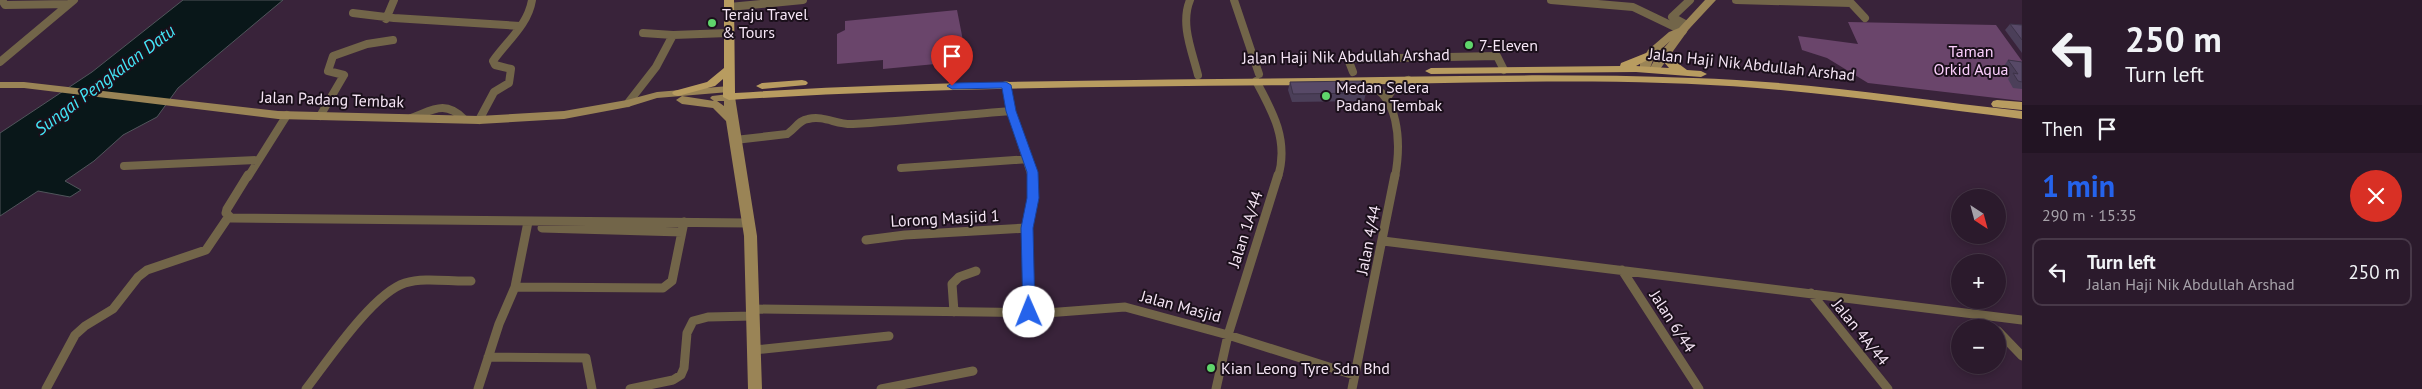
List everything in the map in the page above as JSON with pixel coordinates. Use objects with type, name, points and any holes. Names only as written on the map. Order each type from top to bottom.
[{"type":"main road","points":[[1695,81],[1650,71],[1645,62],[1669,37],[1684,28],[1711,0]]},
{"type":"main road","points":[[729,4],[729,93],[731,119],[749,223],[753,262],[755,389]]},
{"type":"main road","points":[[1579,79],[1638,76],[1650,71],[1678,40],[1684,28]]},
{"type":"main road","points":[[1593,69],[1634,63],[1651,54]]},
{"type":"main road","points":[[1663,55],[1670,64],[1684,72]]},
{"type":"main road","points":[[680,96],[711,84],[730,68]]},
{"type":"main road","name":"Jalan Haji Nik Abdullah Arshad","points":[[1354,76],[1436,70],[1593,69],[1684,72],[2022,108]]},
{"type":"main road","name":"Jalan Haji Nik Abdullah Arshad","points":[[729,93],[880,79],[1198,74],[1258,77]]},
{"type":"main road","name":"Jalan Haji Nik Abdullah Arshad","points":[[729,93],[1258,77],[1354,76],[1415,79],[1695,81],[1759,85],[2022,116]]},
{"type":"main road","name":"Jalan Padang Tembak","points":[[0,85],[24,85],[226,110],[287,115],[464,120],[536,118],[633,102],[654,103],[680,96],[729,93]]},
{"type":"main road","points":[[680,96],[718,105],[731,119]]},
{"type":"street","points":[[2,0],[2,3],[5,5],[71,2]]},
{"type":"street","points":[[386,19],[394,0]]},
{"type":"street","points":[[479,120],[494,92],[509,83],[512,74],[511,69],[495,64],[493,61],[529,12],[532,0]]},
{"type":"street","points":[[729,4],[803,0]]},
{"type":"street","points":[[1190,0],[1185,9],[1185,19],[1198,74]]},
{"type":"street","name":"Jalan 1A/44","points":[[1216,389],[1228,335],[1282,162],[1282,135],[1277,118],[1258,77],[1234,0]]},
{"type":"street","points":[[1552,0],[1618,2],[1684,28]]},
{"type":"street","points":[[1684,28],[1672,17],[1690,0]]},
{"type":"street","points":[[1736,0],[1849,2],[1865,18]]},
{"type":"street","points":[[0,62],[71,2]]},
{"type":"street","points":[[353,13],[386,19],[485,22],[520,26]]},
{"type":"street","points":[[643,33],[673,35],[728,33]]},
{"type":"street","points":[[633,102],[656,67],[673,35]]},
{"type":"street","points":[[320,116],[344,76],[328,72],[334,56],[367,44],[393,40]]},
{"type":"street","points":[[1415,79],[1395,85],[1390,90],[1387,98],[1374,86],[1354,76],[1348,58],[1497,56],[1504,70]]},
{"type":"street","points":[[1430,58],[1436,70]]},
{"type":"street","points":[[1006,85],[1011,111],[1029,159],[1033,198],[1027,228],[1029,312]]},
{"type":"street","name":"Jalan 4/44","points":[[1352,389],[1399,156],[1399,139],[1387,98]]},
{"type":"street","points":[[734,140],[787,134],[794,130],[802,120],[820,117],[826,117],[839,124],[851,124],[914,121],[1011,111]]},
{"type":"street","points":[[229,216],[227,209],[287,115]]},
{"type":"street","points":[[901,168],[1029,159]]},
{"type":"street","points":[[124,166],[258,160]]},
{"type":"street","points":[[229,216],[238,220],[528,225],[683,227],[749,223]]},
{"type":"street","points":[[46,389],[75,335],[80,330],[113,309],[138,277],[148,270],[206,250],[229,216]]},
{"type":"street","points":[[478,389],[499,324],[515,287],[528,225]]},
{"type":"street","points":[[515,287],[659,288],[670,284],[683,227]]},
{"type":"street","name":"Lorong Masjid 1","points":[[866,240],[905,235],[1027,228]]},
{"type":"street","points":[[1383,241],[2022,320]]},
{"type":"street","name":"Jalan 6/44","points":[[1622,270],[1698,389]]},
{"type":"street","points":[[954,312],[952,284],[959,277],[976,271]]},
{"type":"street","points":[[306,389],[371,309],[396,287],[407,282],[471,281]]},
{"type":"street","name":"Jalan 4A/44","points":[[1811,293],[1888,389]]},
{"type":"street","name":"Jalan Masjid","points":[[630,389],[673,380],[681,375],[684,368],[687,333],[692,321],[708,317],[753,313],[1046,313],[1124,307],[1228,335],[1354,375]]},
{"type":"street","points":[[1983,316],[1986,319]]},
{"type":"street","points":[[754,350],[889,336]]},
{"type":"street","points":[[2006,339],[2022,356]]},
{"type":"street","points":[[488,357],[586,358],[592,389]]},
{"type":"street","points":[[881,389],[973,371]]},
{"type":"green space","points":[[957,10],[967,61],[883,69],[883,60],[837,64],[837,34],[845,30],[845,21]]},
{"type":"green space","name":"Taman Orkid Aqua","points":[[1848,22],[1996,25],[2022,61],[2022,101],[1868,83],[1827,58],[1802,50],[1798,36],[1858,44]]},
{"type":"water","name":"Sungai Pengkalan Datu","points":[[183,0],[283,0],[178,88],[157,117],[123,135],[94,161],[65,181],[81,190],[70,197],[38,191],[0,216],[0,133],[92,72]]},
{"type":"building","points":[[2010,24],[2022,25],[2022,40]]},
{"type":"building","points":[[2008,60],[2022,62],[2022,82],[2018,81],[2013,73],[2018,74]]},
{"type":"building","points":[[1361,81],[1366,93],[1293,94],[1290,82]]},
{"type":"place","name":"Teraju Travel & Tours","points":[[712,23]]},
{"type":"place","name":"7-Eleven","points":[[1469,45]]},
{"type":"place","name":"Medan Selera Padang Tembak","points":[[1326,96]]},
{"type":"place","name":"Kian Leong Tyre Sdn Bhd","points":[[1211,368]]},
{"type":"route","points":[[952,86],[1006,85],[1011,111],[1032,172],[1033,198],[1027,228],[1029,312]]}]
